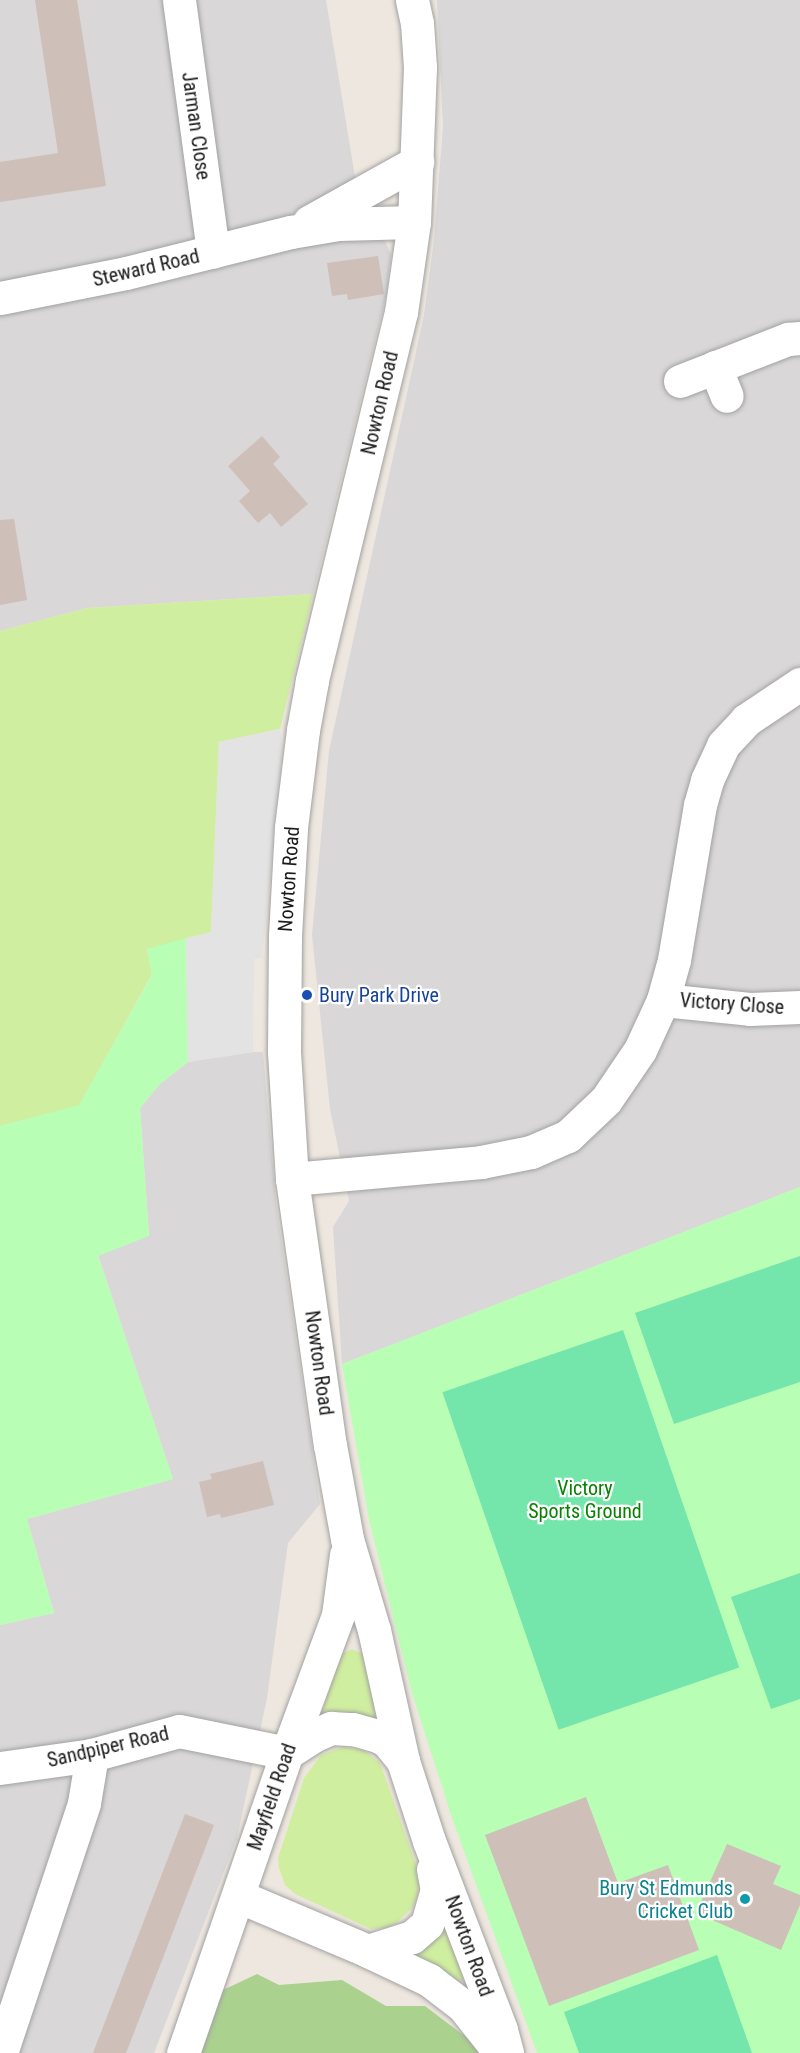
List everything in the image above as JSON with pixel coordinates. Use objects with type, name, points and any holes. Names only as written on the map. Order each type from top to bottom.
[{"type":"street","name":"Jarman Close","points":[[179,0],[213,252]]},
{"type":"street","name":"Nowton Road","points":[[412,0],[417,23],[420,66],[414,222],[401,312],[312,681],[303,730],[291,828],[285,937],[284,1052],[292,1179],[330,1445],[347,1539],[374,1629],[403,1761],[429,1840],[501,2030],[507,2053]]},
{"type":"street","name":"Steward Road","points":[[291,232],[417,162]]},
{"type":"street","name":"Steward Road","points":[[0,298],[126,273],[291,232],[338,224],[414,222]]},
{"type":"street","points":[[680,381],[721,382],[788,339],[800,338]]},
{"type":"street","points":[[292,1179],[481,1162],[531,1152],[568,1136],[606,1100],[640,1050],[663,999],[674,960],[707,780],[723,745],[747,720],[800,684]]},
{"type":"street","name":"Victory Close","points":[[663,999],[750,1009],[800,1007]]},
{"type":"street","name":"Mayfield Road","points":[[183,2053],[287,1753],[338,1615],[344,1581],[347,1539]]},
{"type":"street","name":"Nowton Road","points":[[287,1753],[312,1736],[331,1728],[353,1729],[387,1741],[403,1761]]},
{"type":"street","name":"Sandpiper Road","points":[[0,1767],[92,1755],[179,1731],[287,1753]]},
{"type":"street","points":[[1,2053],[84,1803],[92,1755]]},
{"type":"street","name":"Nowton Road","points":[[368,1951],[412,1937],[427,1924],[437,1890],[429,1840]]},
{"type":"street","name":"Nowton Road","points":[[238,1896],[368,1951],[429,1980],[454,1999],[500,2053]]},
{"type":"shaded area","points":[[0,0],[326,0],[355,177],[391,254],[386,296],[313,594],[87,608],[0,631]]},
{"type":"shaded area","points":[[437,0],[800,0],[800,1187],[342,1364],[333,1227],[349,1201],[330,1109],[312,935],[329,751],[424,315],[434,240],[443,127]]},
{"type":"shaded area","points":[[280,729],[282,746],[262,958],[254,959],[253,1052],[188,1062],[186,938],[211,932],[219,742]]},
{"type":"shaded area","points":[[263,1052],[276,1204],[320,1504],[288,1543],[267,1698],[237,1838],[154,2053],[0,2053],[0,1625],[54,1613],[27,1519],[173,1479],[98,1255],[149,1235],[140,1108],[160,1084],[188,1062]]},
{"type":"green space","points":[[313,594],[280,729],[219,742],[211,933],[147,949],[152,974],[79,1106],[0,1126],[0,631],[87,608]]},
{"type":"green space","points":[[186,938],[188,1062],[160,1084],[140,1108],[149,1236],[98,1256],[173,1479],[27,1519],[54,1613],[0,1625],[0,1126],[79,1105],[152,975],[147,949]]},
{"type":"green space","name":"Victory Sports Ground","points":[[800,1187],[800,2053],[537,2053],[452,1818],[412,1693],[369,1520],[342,1364]]},
{"type":"green space","points":[[800,1256],[800,1382],[674,1424],[635,1313]]},
{"type":"green space","points":[[623,1330],[739,1668],[559,1730],[442,1392]]},
{"type":"green space","points":[[800,1573],[800,1699],[771,1709],[731,1597]]},
{"type":"green space","points":[[352,1649],[365,1655],[377,1717],[375,1720],[320,1719],[339,1659],[342,1654]]},
{"type":"green space","points":[[343,1747],[363,1750],[380,1763],[420,1876],[417,1898],[412,1908],[395,1924],[385,1928],[371,1929],[295,1894],[285,1885],[279,1868],[278,1858],[304,1778],[321,1755]]},
{"type":"green space","points":[[448,1918],[466,1980],[457,1981],[407,1956]]},
{"type":"green space","points":[[717,1955],[752,2053],[579,2053],[564,2012]]},
{"type":"green space","points":[[257,1974],[279,1985],[342,1980],[386,2006],[425,2006],[487,2053],[199,2053],[223,1990]]},
{"type":"building","points":[[35,0],[77,0],[106,186],[0,202],[0,162],[58,153]]},
{"type":"building","points":[[378,256],[384,294],[348,300],[347,294],[332,296],[327,263]]},
{"type":"building","points":[[262,436],[280,457],[273,464],[308,504],[281,527],[270,513],[258,523],[239,501],[250,491],[228,466]]},
{"type":"building","points":[[14,519],[27,600],[0,605],[0,520]]},
{"type":"building","points":[[263,1461],[274,1505],[221,1518],[220,1514],[207,1517],[199,1482],[212,1479],[210,1474]]},
{"type":"building","points":[[586,1797],[618,1883],[668,1865],[699,1950],[549,2006],[485,1835]]},
{"type":"building","points":[[185,1814],[214,1825],[161,1963],[126,2053],[93,2053]]},
{"type":"building","name":"Bury St Edmunds Cricket Club","points":[[727,1844],[781,1866],[773,1884],[800,1895],[800,1905],[781,1950],[696,1913]]},
{"type":"place","name":"Bury Park Drive","points":[[307,995]]},
{"type":"place","name":"Bury St Edmunds Cricket Club","points":[[745,1899]]}]
